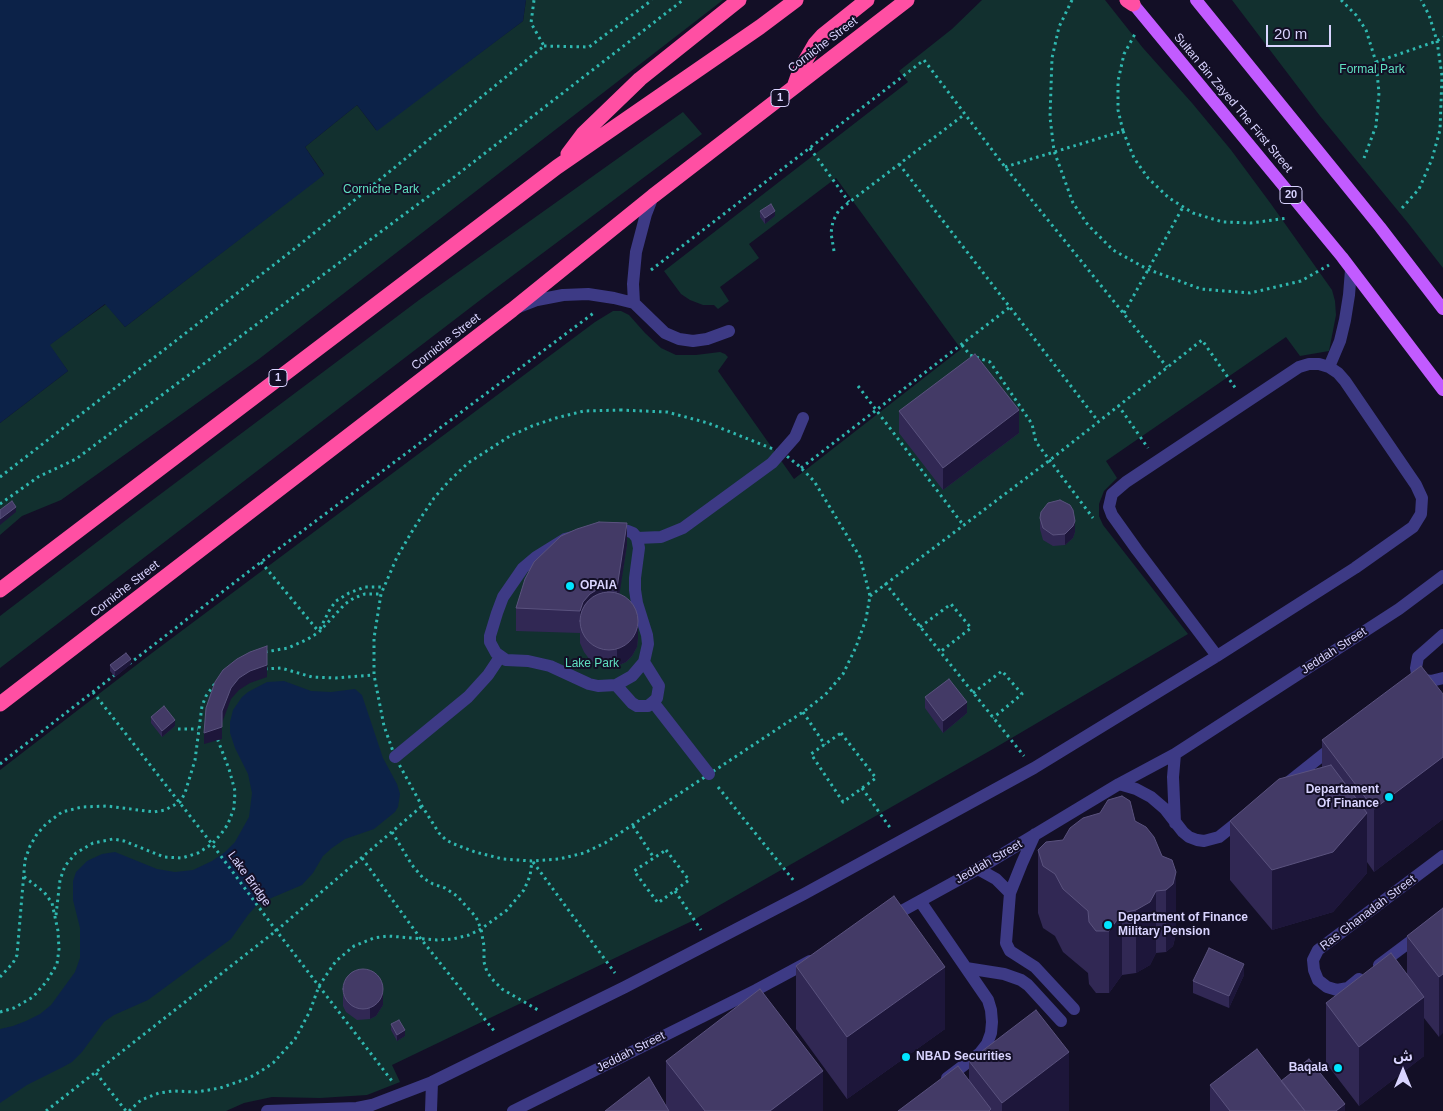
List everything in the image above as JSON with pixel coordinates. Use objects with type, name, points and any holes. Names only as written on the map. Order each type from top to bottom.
[{"type":"highway","name":"1","points":[[557,167],[584,134],[640,79],[739,0]]},
{"type":"highway","name":"1","points":[[0,590],[557,167],[760,27],[796,0]]},
{"type":"highway","points":[[794,87],[800,70],[815,44],[823,35],[867,0]]},
{"type":"highway","name":"Corniche Street","points":[[0,704],[512,310],[653,196],[907,0]]},
{"type":"main road","points":[[1196,0],[1380,227],[1443,309]]},
{"type":"main road","name":"Sultan Bin Zayed The First Street","points":[[1130,1],[1342,258],[1443,390]]},
{"type":"street","points":[[634,303],[633,284],[636,252],[653,196]]},
{"type":"street","points":[[1329,367],[1340,341],[1345,320],[1350,295],[1351,270]]},
{"type":"street","points":[[512,310],[537,300],[562,295],[588,294],[634,303],[665,333],[678,339],[693,341],[707,339],[729,331]]},
{"type":"street","points":[[267,1111],[365,1107],[432,1082],[625,987],[804,894],[1034,768],[1217,656],[1355,568],[1412,527],[1421,514],[1422,498],[1416,484],[1345,381],[1329,367],[1309,364],[1299,367],[1157,461],[1112,494],[1109,507],[1112,515],[1217,656]]},
{"type":"street","points":[[637,538],[639,548],[635,590],[637,603],[648,635],[648,644],[644,662],[632,676],[616,685],[598,686],[589,684],[550,666],[528,661],[511,661],[500,657],[496,653],[490,642],[490,636],[496,613],[512,582],[523,568],[536,557],[566,539],[599,530],[616,528],[628,531],[637,538],[661,537],[683,528],[772,464],[796,437],[803,418]]},
{"type":"street","name":"Jeddah Street","points":[[876,925],[978,869],[1118,784],[1175,754],[1399,609],[1443,576]]},
{"type":"street","points":[[1414,682],[1418,657],[1443,636]]},
{"type":"street","points":[[395,757],[468,697],[488,675],[500,657]]},
{"type":"street","points":[[616,685],[637,706],[648,706],[653,702],[657,698],[659,686],[644,662]]},
{"type":"street","points":[[1414,682],[1443,678]]},
{"type":"street","points":[[1414,682],[1443,712]]},
{"type":"street","points":[[653,702],[708,774]]},
{"type":"street","points":[[1273,794],[1342,740]]},
{"type":"street","points":[[1175,754],[1173,777],[1175,823]]},
{"type":"street","points":[[1118,784],[1136,789],[1151,797],[1165,809],[1175,823],[1189,837],[1204,841],[1212,840],[1219,836],[1257,807]]},
{"type":"street","points":[[1036,834],[1010,893],[1005,938],[1008,947],[1014,954],[1035,967],[1074,1009]]},
{"type":"street","name":"Ras Ghanadah Street","points":[[1443,856],[1318,950],[1313,960],[1318,980],[1327,987],[1337,990],[1348,988],[1443,917]]},
{"type":"street","points":[[978,869],[996,879],[1010,893]]},
{"type":"street","points":[[920,902],[988,1000],[992,1022],[991,1033],[980,1053],[934,1088]]},
{"type":"street","name":"Jeddah Street","points":[[513,1111],[756,990],[825,952]]},
{"type":"street","points":[[966,968],[1004,974],[1021,980],[1028,985],[1061,1021]]},
{"type":"street","points":[[756,990],[757,1004]]},
{"type":"street","points":[[431,1111],[432,1082]]},
{"type":"path","points":[[534,0],[531,23],[544,46]]},
{"type":"path","points":[[0,477],[298,246],[544,46],[589,47],[652,0]]},
{"type":"path","points":[[0,504],[38,477],[76,459],[449,182],[682,0]]},
{"type":"path","points":[[1072,0],[1059,27],[1052,58],[1050,117],[1054,151],[1073,202],[1088,225],[1113,250],[1147,269],[1201,288],[1250,293],[1301,281],[1342,258]]},
{"type":"path","points":[[1341,0],[1356,15],[1366,30],[1376,62],[1379,93],[1376,126],[1364,158]]},
{"type":"path","points":[[1402,208],[1419,189],[1432,159],[1440,130],[1442,76],[1437,41],[1429,15],[1421,0]]},
{"type":"path","points":[[1135,34],[1124,54],[1118,81],[1118,110],[1123,131],[1134,158],[1148,178],[1169,198],[1182,207],[1193,213],[1223,222],[1250,223],[1288,218]]},
{"type":"path","points":[[1376,62],[1437,41],[1443,37]]},
{"type":"path","points":[[648,272],[924,60],[1005,167],[1167,368]]},
{"type":"path","points":[[834,251],[831,233],[833,221],[839,210],[965,114]]},
{"type":"path","points":[[1005,167],[1123,131]]},
{"type":"path","points":[[810,148],[849,202]]},
{"type":"path","points":[[899,164],[1098,421]]},
{"type":"path","points":[[1124,313],[1182,207]]},
{"type":"path","points":[[801,468],[1010,308]]},
{"type":"path","points":[[0,764],[261,562],[598,310]]},
{"type":"path","points":[[870,596],[1050,460],[1202,340],[1246,403]]},
{"type":"path","points":[[962,345],[970,355],[990,362],[1032,424],[1036,442],[1050,460]]},
{"type":"path","points":[[858,386],[937,486],[964,526]]},
{"type":"path","points":[[1118,405],[1157,461]]},
{"type":"path","points":[[584,411],[667,412],[708,424],[783,453],[801,468],[814,481],[860,557],[870,596],[866,619],[856,647],[843,674],[825,695],[803,712],[633,826],[584,853],[559,859],[532,861],[503,859],[475,852],[446,840],[439,833],[422,806],[395,757],[384,726],[374,675],[374,638],[381,594],[405,542],[434,498],[449,481],[468,464],[510,436],[556,418],[584,411]]},
{"type":"path","points":[[261,562],[318,632]]},
{"type":"path","points":[[885,583],[1034,768]]},
{"type":"path","points":[[318,632],[336,601],[349,593],[365,587],[384,587]]},
{"type":"path","points":[[260,654],[288,648],[308,639],[318,632],[345,604],[354,598],[365,594],[381,594]]},
{"type":"path","points":[[920,627],[951,604],[970,628],[940,652]]},
{"type":"path","points":[[259,671],[268,668],[281,668],[312,677],[336,678],[374,675]]},
{"type":"path","points":[[973,693],[1002,670],[1022,694],[993,718]]},
{"type":"path","points":[[0,977],[13,963],[17,955],[22,910],[23,876],[26,860],[34,840],[46,824],[62,812],[82,806],[106,806],[154,812],[165,810],[180,802],[185,793],[195,760],[202,706],[206,696],[221,676]]},
{"type":"path","name":"Lake Bridge","points":[[93,692],[180,802],[392,1081]]},
{"type":"path","points":[[803,712],[824,745]]},
{"type":"path","points":[[178,729],[198,729]]},
{"type":"path","points":[[56,915],[60,880],[65,866],[76,853],[93,843],[113,839],[124,841],[164,857],[182,858],[198,853],[212,844],[222,834],[234,808],[235,791],[229,769],[217,741],[216,731]]},
{"type":"path","points":[[840,733],[876,778],[843,802],[812,754],[824,745],[840,733]]},
{"type":"path","points":[[708,774],[804,894]]},
{"type":"path","points":[[862,788],[900,842]]},
{"type":"path","points":[[46,1111],[277,930],[422,806]]},
{"type":"path","points":[[633,826],[654,858]]},
{"type":"path","points":[[392,832],[412,865],[423,878],[457,896],[476,917],[481,929],[484,962],[487,972],[494,982],[513,996],[555,1020]]},
{"type":"path","points":[[666,850],[689,880],[658,903],[634,872],[654,858],[666,850]]},
{"type":"path","points":[[362,858],[421,939],[506,1046]]},
{"type":"path","points":[[96,1073],[128,1111],[141,1100],[159,1093],[174,1091],[197,1092],[220,1088],[249,1078],[273,1063],[295,1039],[310,1011],[319,986],[336,961],[354,946],[363,941],[388,936],[453,939],[469,935],[481,929],[507,910],[524,890],[530,876],[532,861]]},
{"type":"path","points":[[532,861],[625,987]]},
{"type":"path","points":[[0,1012],[14,1008],[33,997],[40,990],[52,973],[59,949],[56,915],[52,903],[44,892],[23,876]]},
{"type":"path","points":[[675,891],[709,943]]},
{"type":"green space","name":"Corniche Park","points":[[526,0],[723,0],[259,359],[61,500],[22,516],[0,535],[0,423],[68,371],[49,345],[106,304],[125,327],[324,174],[305,147],[357,105],[376,130],[523,21]]},
{"type":"green space","name":"Lake Park","points":[[982,0],[1105,0],[1143,48],[1231,150],[1332,290],[1336,315],[1329,351],[1300,356],[1286,337],[1106,461],[1117,478],[1104,491],[1099,504],[1099,516],[1103,525],[1188,634],[993,749],[690,922],[392,1065],[400,1082],[367,1095],[320,1098],[272,1097],[244,1103],[226,1111],[0,1111],[0,770],[152,653],[595,322],[613,311],[621,311],[629,315],[661,348],[676,355],[720,352],[725,354],[728,357],[718,371],[794,479],[961,349],[836,178],[749,244],[759,258],[720,287],[729,301],[718,309],[714,305],[703,305],[681,294],[664,271],[908,82],[899,71],[952,29]]},
{"type":"green space","name":"Formal Park","points":[[1232,0],[1443,0],[1443,268],[1320,116]]},
{"type":"green space","points":[[683,112],[702,134],[492,291],[0,668],[0,616],[419,300]]},
{"type":"water","points":[[0,0],[526,0],[523,21],[377,131],[357,105],[305,147],[324,175],[125,327],[105,304],[50,345],[68,371],[0,423]]},
{"type":"water","points":[[284,681],[311,691],[331,692],[355,689],[362,695],[383,758],[397,784],[400,794],[398,807],[395,812],[374,829],[345,839],[332,848],[323,856],[313,873],[302,885],[256,906],[231,939],[148,1000],[114,1015],[104,1022],[82,1052],[72,1062],[27,1085],[0,1103],[0,1029],[26,1021],[40,1014],[51,1005],[75,972],[80,958],[80,928],[73,900],[73,881],[76,872],[87,861],[102,854],[115,852],[157,869],[175,872],[193,870],[225,852],[235,842],[249,817],[252,793],[248,774],[230,733],[233,710],[248,692],[267,682]]},
{"type":"building","points":[[771,204],[775,211],[765,218],[760,211]]},
{"type":"building","points":[[975,354],[1019,410],[943,468],[899,411]]},
{"type":"building","points":[[1060,500],[1070,505],[1075,521],[1065,534],[1053,535],[1043,528],[1040,518],[1041,512],[1048,503]]},
{"type":"building","points":[[12,501],[16,507],[0,519],[0,510]]},
{"type":"building","points":[[599,522],[627,523],[617,588],[607,586],[598,589],[583,602],[580,611],[516,608],[525,579],[534,562],[561,536]]},
{"type":"building","points":[[609,592],[620,594],[633,605],[638,621],[636,632],[625,645],[609,650],[598,648],[585,637],[580,621],[582,610],[593,597]]},
{"type":"building","points":[[267,646],[267,665],[250,671],[239,678],[231,688],[222,711],[222,727],[204,733],[206,708],[215,682],[223,670],[237,659]]},
{"type":"building","points":[[126,653],[131,659],[115,671],[110,665]]},
{"type":"building","points":[[1421,666],[1443,694],[1443,757],[1374,809],[1322,740]]},
{"type":"building","points":[[949,679],[967,702],[943,721],[925,697]]},
{"type":"building","points":[[164,706],[175,720],[162,731],[151,717]]},
{"type":"building","points":[[1331,765],[1367,813],[1333,852],[1272,870],[1230,821],[1279,779]]},
{"type":"building","points":[[1122,796],[1130,801],[1135,821],[1146,827],[1154,837],[1162,856],[1172,860],[1176,872],[1173,884],[1166,890],[1156,891],[1150,902],[1136,910],[1122,913],[1109,931],[1096,931],[1089,922],[1088,911],[1063,889],[1055,874],[1043,866],[1038,850],[1046,842],[1063,840],[1070,828],[1083,818],[1100,813],[1108,800]]},
{"type":"building","points":[[894,896],[945,967],[847,1037],[796,966]]},
{"type":"building","points":[[1443,908],[1443,974],[1439,977],[1407,936]]},
{"type":"building","points":[[1209,948],[1244,964],[1229,996],[1193,981]]},
{"type":"building","points":[[1391,953],[1424,997],[1359,1047],[1326,1003]]},
{"type":"building","points":[[363,969],[374,972],[380,978],[383,989],[380,1000],[374,1006],[363,1009],[352,1006],[346,1000],[343,989],[346,978],[352,972]]},
{"type":"building","points":[[760,989],[823,1071],[770,1111],[705,1111],[666,1061]]},
{"type":"building","points":[[1036,1010],[1069,1052],[1002,1103],[969,1061]]},
{"type":"building","points":[[399,1020],[405,1030],[397,1035],[391,1024]]},
{"type":"building","points":[[1257,1049],[1305,1111],[1230,1111],[1210,1085]]},
{"type":"building","points":[[1309,1059],[1345,1104],[1336,1111],[1305,1111],[1281,1081]]},
{"type":"building","points":[[958,1066],[991,1109],[989,1111],[898,1111]]},
{"type":"building","points":[[649,1077],[669,1111],[605,1111]]},
{"type":"place","name":"OPAIA","points":[[570,586]]},
{"type":"place","name":"Departament Of Finance","points":[[1389,797]]},
{"type":"place","name":"Department of Finance Military Pension","points":[[1108,925]]},
{"type":"place","name":"NBAD Securities","points":[[906,1057]]},
{"type":"place","name":"Baqala","points":[[1338,1068]]}]
